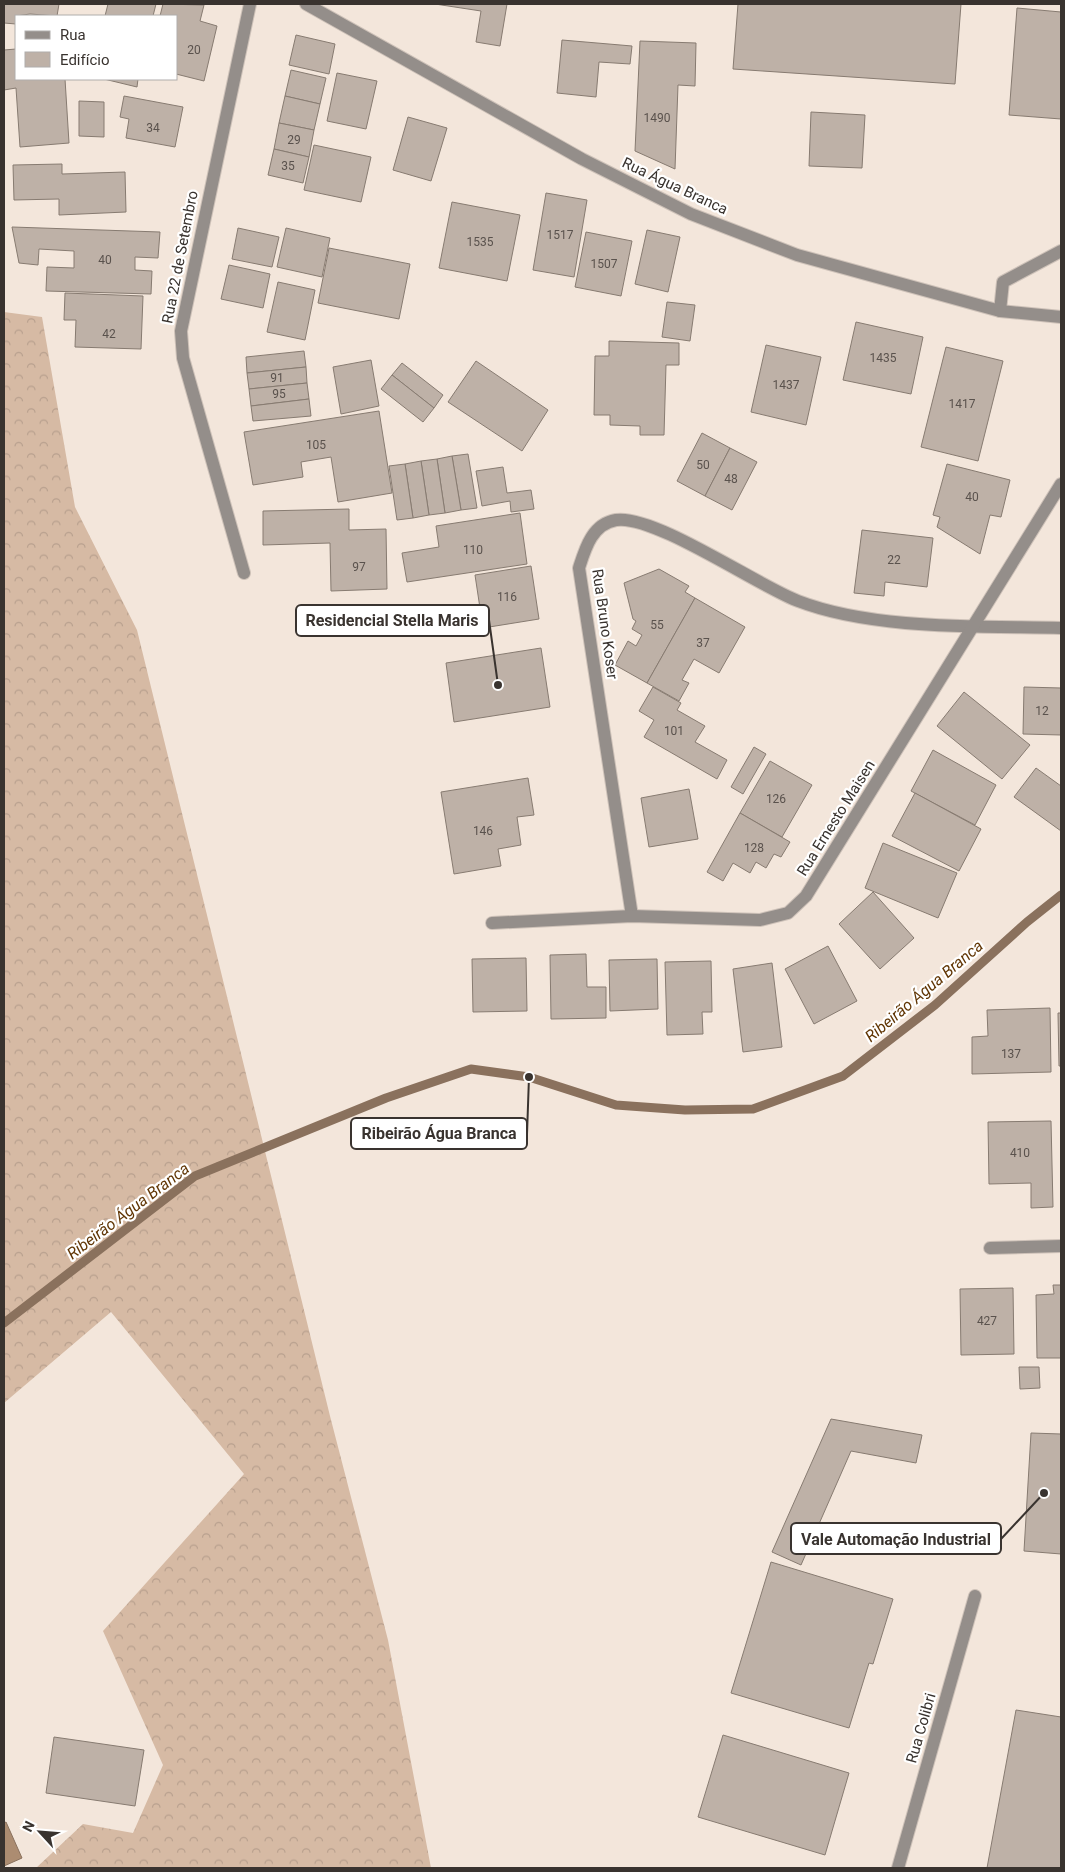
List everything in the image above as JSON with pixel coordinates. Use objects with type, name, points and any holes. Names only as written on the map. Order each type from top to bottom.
[{"type":"street","name":"Rua 22 de Setembro","points":[[244,573],[183,358],[182,331],[250,4]]},
{"type":"street","name":"Rua Água Branca","points":[[306,4],[582,159],[690,214],[797,255],[1000,311],[1061,317]]},
{"type":"street","points":[[1000,311],[1002,282],[1061,251]]},
{"type":"street","name":"Rua Ernesto Maisen","points":[[492,923],[632,916],[760,920],[788,913],[806,896],[975,626],[1061,484]]},
{"type":"street","name":"Rua Bruno Koser","points":[[632,916],[579,568],[588,541],[600,528],[617,520],[652,526],[798,601],[850,616],[894,622],[1061,628]]},
{"type":"street","points":[[990,1248],[1061,1246]]},
{"type":"street","name":"Rua Colibri","points":[[898,1868],[975,1596]]},
{"type":"green space","points":[[4,312],[42,317],[75,507],[137,630],[330,1416],[388,1640],[431,1868],[36,1868],[83,1824],[133,1833],[163,1765],[103,1631],[244,1474],[111,1312],[4,1403]]},
{"type":"shaded area","points":[[6,1822],[22,1858],[4,1866],[4,1823]]},
{"type":"building","points":[[4,4],[59,4],[57,15],[15,15],[15,24],[4,23]]},
{"type":"building","points":[[108,4],[156,4],[153,15],[105,15]]},
{"type":"building","points":[[163,4],[204,5],[200,21],[217,26],[204,81],[178,74],[178,15],[160,15]]},
{"type":"building","points":[[435,4],[507,4],[500,46],[476,42],[481,11]]},
{"type":"building","points":[[738,4],[961,4],[955,84],[733,69]]},
{"type":"building","points":[[1017,8],[1061,12],[1061,119],[1009,115]]},
{"type":"building","points":[[296,35],[335,44],[329,74],[289,65]]},
{"type":"building","points":[[562,40],[632,46],[630,64],[599,62],[596,97],[557,93]]},
{"type":"building","points":[[640,41],[696,43],[695,86],[678,85],[675,169],[635,151]]},
{"type":"building","points":[[15,49],[15,80],[65,80],[69,143],[20,147],[16,88],[4,90],[4,50]]},
{"type":"building","points":[[291,70],[326,78],[320,104],[285,96]]},
{"type":"building","points":[[337,73],[377,81],[366,129],[327,121]]},
{"type":"building","points":[[108,80],[138,80],[137,87]]},
{"type":"building","points":[[124,96],[183,107],[175,147],[126,138],[129,119],[120,117]]},
{"type":"building","points":[[285,96],[320,104],[314,130],[279,123]]},
{"type":"building","points":[[79,101],[104,102],[104,137],[79,136]]},
{"type":"building","points":[[811,112],[865,115],[862,168],[809,166]]},
{"type":"building","points":[[408,117],[447,128],[431,181],[393,170]]},
{"type":"building","points":[[279,123],[314,130],[309,157],[274,149]]},
{"type":"building","points":[[314,145],[371,157],[361,202],[304,190]]},
{"type":"building","points":[[274,149],[309,157],[303,183],[268,175]]},
{"type":"building","points":[[62,164],[62,174],[125,172],[126,212],[59,215],[59,199],[14,200],[13,165]]},
{"type":"building","points":[[546,193],[587,200],[574,277],[533,270]]},
{"type":"building","points":[[452,202],[520,215],[507,281],[439,268]]},
{"type":"building","points":[[12,227],[160,232],[158,258],[135,257],[135,270],[152,271],[151,294],[46,291],[47,267],[74,268],[74,251],[39,249],[38,265],[19,263]]},
{"type":"building","points":[[238,228],[279,237],[272,267],[232,259]]},
{"type":"building","points":[[286,228],[330,238],[322,277],[277,267]]},
{"type":"building","points":[[647,230],[680,237],[668,292],[635,284]]},
{"type":"building","points":[[586,232],[632,241],[621,296],[575,287]]},
{"type":"building","points":[[329,248],[410,264],[399,319],[318,303]]},
{"type":"building","points":[[229,265],[270,274],[263,308],[221,299]]},
{"type":"building","points":[[278,282],[315,290],[305,340],[267,332]]},
{"type":"building","points":[[65,293],[143,296],[141,349],[75,347],[76,320],[64,320]]},
{"type":"building","points":[[667,302],[695,305],[690,341],[662,337]]},
{"type":"building","points":[[856,322],[923,337],[911,394],[843,380]]},
{"type":"building","points":[[609,341],[679,343],[679,365],[666,365],[664,435],[640,435],[640,426],[610,425],[610,415],[594,415],[595,356],[609,356]]},
{"type":"building","points":[[766,345],[821,357],[806,425],[751,412]]},
{"type":"building","points":[[946,347],[1003,361],[978,461],[921,447]]},
{"type":"building","points":[[304,351],[306,367],[247,373],[246,357]]},
{"type":"building","points":[[371,360],[379,406],[341,414],[333,367]]},
{"type":"building","points":[[476,361],[548,410],[522,451],[448,402]]},
{"type":"building","points":[[402,363],[443,395],[434,408],[392,375]]},
{"type":"building","points":[[306,367],[307,383],[249,389],[247,373]]},
{"type":"building","points":[[392,375],[434,408],[423,422],[381,389]]},
{"type":"building","points":[[307,383],[309,399],[251,406],[249,389]]},
{"type":"building","points":[[309,399],[311,416],[253,421],[251,406]]},
{"type":"building","points":[[379,411],[392,493],[338,502],[331,457],[301,462],[303,477],[253,485],[244,432]]},
{"type":"building","points":[[702,433],[730,448],[705,496],[677,481]]},
{"type":"building","points":[[730,448],[757,462],[732,510],[705,496]]},
{"type":"building","points":[[468,454],[477,508],[461,510],[452,456]]},
{"type":"building","points":[[452,456],[461,510],[445,513],[437,459]]},
{"type":"building","points":[[437,459],[445,513],[429,515],[421,461]]},
{"type":"building","points":[[421,461],[429,515],[413,518],[405,464]]},
{"type":"building","points":[[405,464],[413,518],[397,520],[389,466]]},
{"type":"building","points":[[947,464],[1010,480],[1001,517],[990,515],[980,554],[937,527],[940,517],[933,515]]},
{"type":"building","points":[[503,467],[507,493],[531,490],[534,509],[511,512],[510,501],[482,506],[476,471]]},
{"type":"building","points":[[349,509],[349,530],[386,529],[387,589],[331,591],[330,543],[263,545],[263,511]]},
{"type":"building","points":[[520,513],[527,564],[407,582],[402,553],[439,547],[436,526]]},
{"type":"building","points":[[862,530],[933,538],[927,587],[885,582],[884,596],[854,593]]},
{"type":"building","points":[[531,566],[539,619],[483,628],[475,575]]},
{"type":"building","points":[[659,569],[689,586],[685,592],[695,598],[647,683],[615,665],[628,641],[636,646],[642,635],[632,629],[636,621],[633,619],[624,583]]},
{"type":"building","points":[[695,598],[745,627],[719,673],[694,659],[682,680],[689,683],[679,701],[647,683]]},
{"type":"building","points":[[541,648],[550,707],[454,722],[446,663]]},
{"type":"building","points":[[653,687],[681,703],[677,710],[705,726],[695,742],[727,760],[717,779],[644,737],[654,720],[639,711]]},
{"type":"building","points":[[1024,687],[1061,688],[1061,735],[1023,734]]},
{"type":"building","points":[[964,692],[1030,745],[1002,779],[937,726]]},
{"type":"building","points":[[754,747],[766,754],[743,794],[731,787]]},
{"type":"building","points":[[933,750],[996,785],[975,825],[911,791]]},
{"type":"building","points":[[770,761],[812,785],[782,837],[740,813]]},
{"type":"building","points":[[1036,768],[1061,786],[1061,831],[1014,797]]},
{"type":"building","points":[[528,778],[534,815],[517,817],[521,845],[498,849],[501,866],[454,874],[441,792]]},
{"type":"building","points":[[689,789],[698,839],[649,847],[641,798]]},
{"type":"building","points":[[915,793],[981,829],[959,871],[892,836]]},
{"type":"building","points":[[740,813],[790,842],[781,857],[774,854],[766,868],[756,862],[750,873],[733,863],[723,881],[707,872]]},
{"type":"building","points":[[883,843],[957,873],[938,918],[865,888]]},
{"type":"building","points":[[873,892],[914,938],[880,969],[839,924]]},
{"type":"building","points":[[828,946],[857,1001],[814,1024],[785,969]]},
{"type":"building","points":[[586,954],[587,987],[606,987],[606,1018],[551,1019],[550,955]]},
{"type":"building","points":[[526,958],[527,1011],[473,1012],[472,959]]},
{"type":"building","points":[[657,959],[658,1009],[610,1011],[609,960]]},
{"type":"building","points":[[711,961],[712,1012],[702,1012],[703,1034],[667,1035],[665,962]]},
{"type":"building","points":[[772,963],[782,1047],[743,1052],[733,969]]},
{"type":"building","points":[[1050,1008],[1051,1072],[972,1074],[972,1037],[988,1036],[987,1010]]},
{"type":"building","points":[[1058,1013],[1061,1013],[1061,1066],[1059,1066]]},
{"type":"building","points":[[1051,1121],[1053,1207],[1031,1208],[1031,1183],[989,1184],[988,1122]]},
{"type":"building","points":[[1053,1285],[1061,1285],[1061,1358],[1037,1358],[1036,1295],[1054,1294]]},
{"type":"building","points":[[1013,1288],[1014,1354],[961,1355],[960,1289]]},
{"type":"building","points":[[1019,1367],[1039,1367],[1040,1388],[1020,1389]]},
{"type":"building","points":[[831,1419],[922,1435],[916,1463],[851,1451],[801,1565],[772,1552]]},
{"type":"building","points":[[1031,1433],[1061,1434],[1061,1554],[1024,1551]]},
{"type":"building","points":[[771,1562],[893,1599],[873,1664],[869,1663],[849,1728],[731,1693]]},
{"type":"building","points":[[1016,1710],[1061,1717],[1061,1868],[987,1868]]},
{"type":"building","points":[[723,1735],[849,1773],[825,1855],[698,1817]]},
{"type":"building","points":[[54,1737],[144,1750],[135,1806],[46,1793]]},
{"type":"waterway","name":"Ribeirão Água Branca","points":[[4,1323],[195,1176],[386,1098],[471,1069],[529,1077],[616,1105],[685,1110],[753,1109],[843,1076],[935,1005],[1027,922],[1061,895]]},
{"type":"place","name":"Residencial Stella Maris","points":[[498,685]]},
{"type":"place","name":"Ribeirão Água Branca","points":[[529,1077]]},
{"type":"place","name":"Vale Automação Industrial","points":[[1044,1493]]}]
